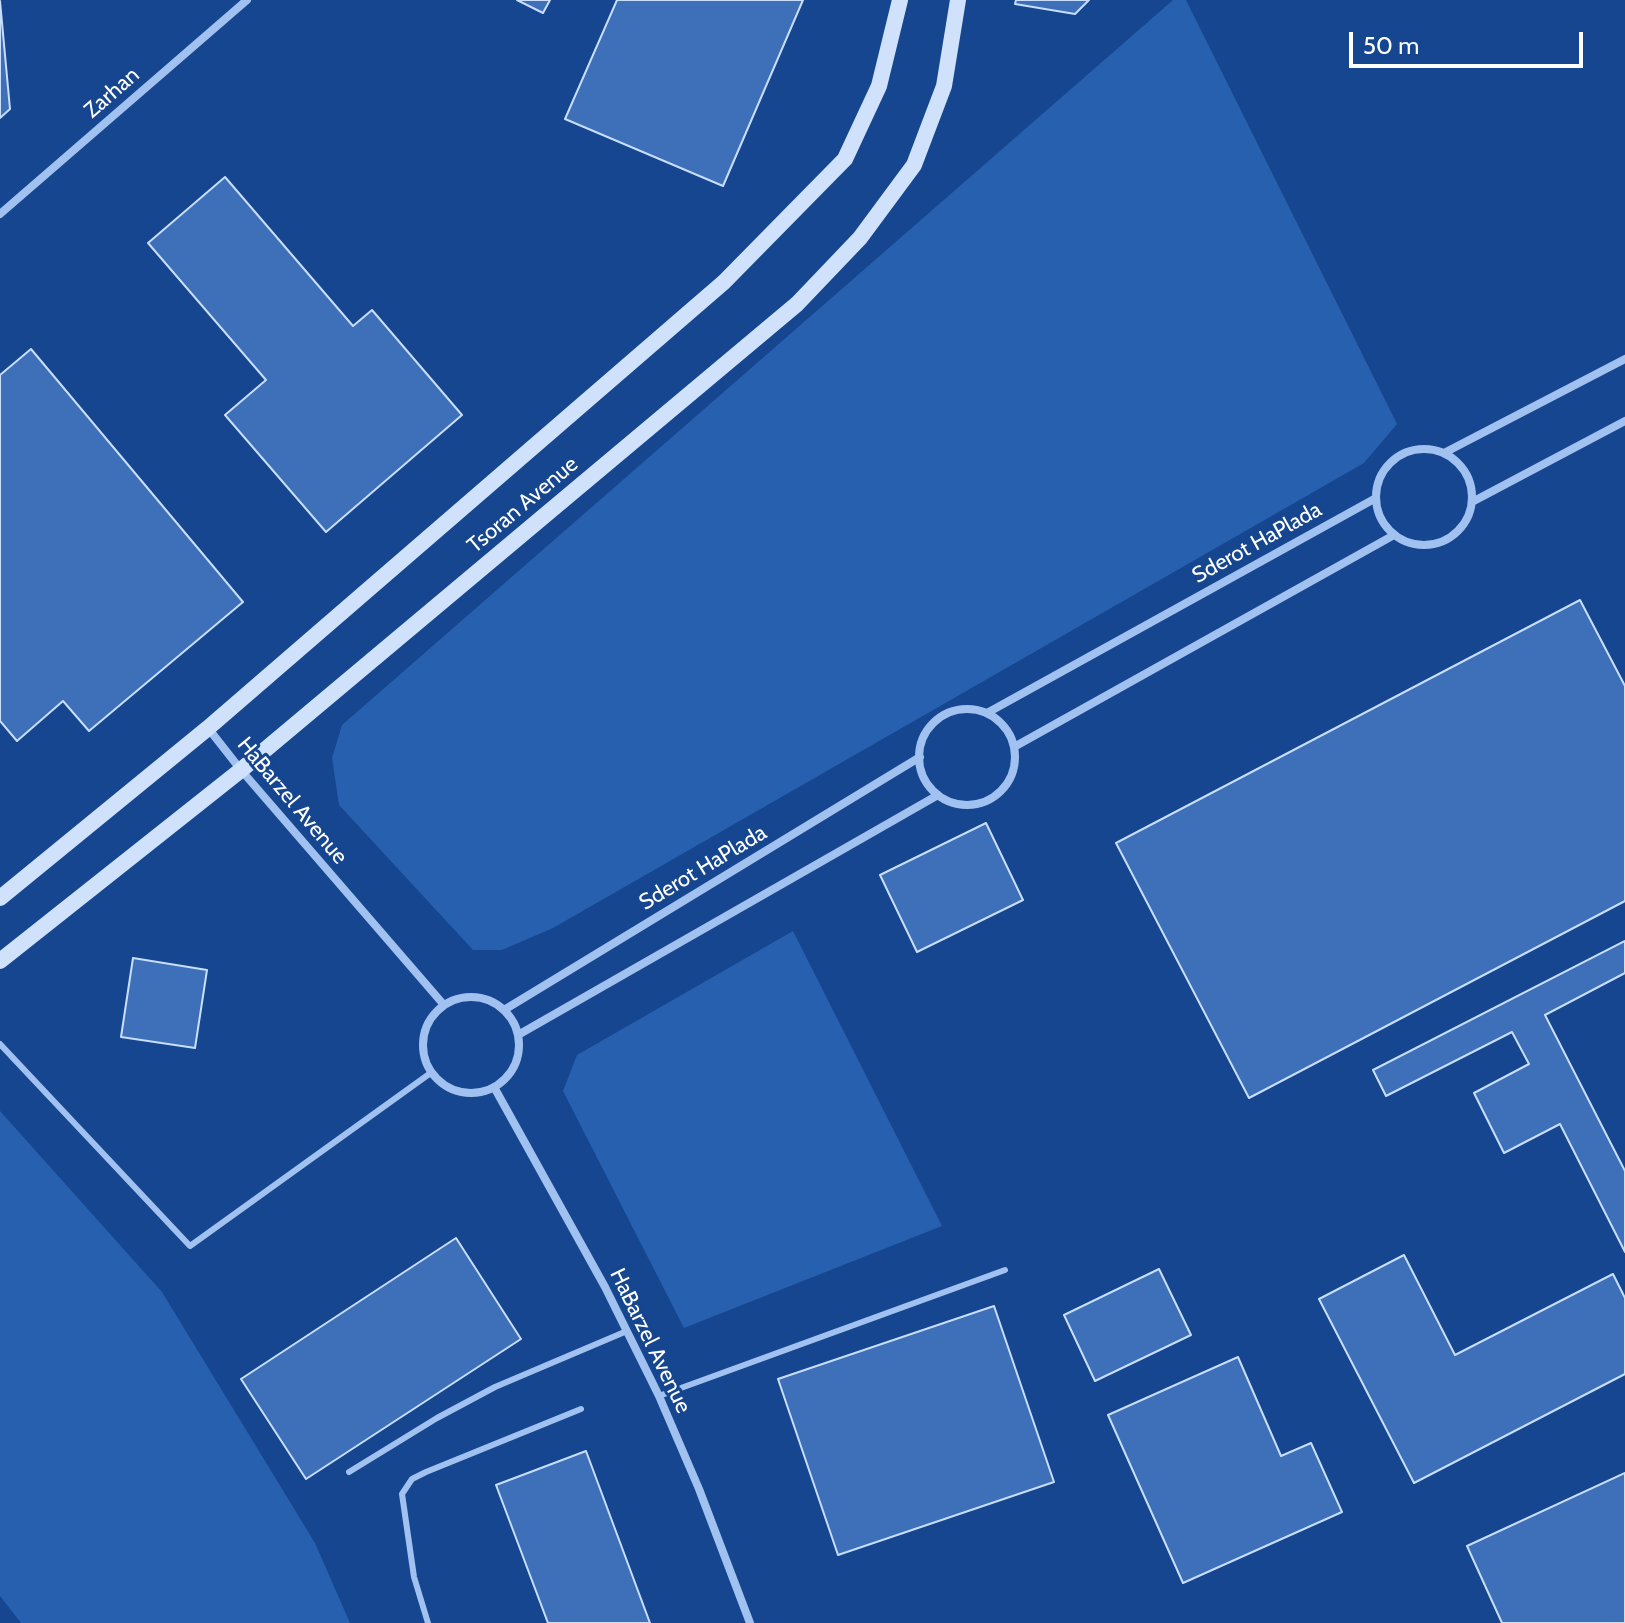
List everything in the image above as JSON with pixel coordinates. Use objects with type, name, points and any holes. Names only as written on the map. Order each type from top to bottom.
[{"type":"street","name":"Zarhan","points":[[0,214],[247,0]]},
{"type":"street","name":"Tsoran Avenue","points":[[0,898],[208,728],[724,282],[845,159],[879,86],[900,0]]},
{"type":"street","name":"Tsoran Avenue","points":[[0,961],[241,770],[797,304],[860,238],[914,165],[944,86],[958,0]]},
{"type":"street","points":[[1444,453],[1625,359]]},
{"type":"street","points":[[1472,502],[1625,421]]},
{"type":"street","points":[[1428,449],[1444,453],[1457,462],[1471,487],[1472,502],[1468,516],[1449,538],[1436,544],[1407,542],[1394,535],[1378,512],[1378,482],[1396,458],[1412,451],[1428,449]]},
{"type":"street","name":"Sderot HaPlada","points":[[987,713],[1376,498]]},
{"type":"street","points":[[1014,747],[1394,535]]},
{"type":"street","points":[[972,709],[987,713],[1001,722],[1014,747],[1015,761],[1004,788],[979,803],[965,805],[938,795],[922,771],[922,741],[929,727],[940,717],[956,710],[972,709]]},
{"type":"street","name":"HaBarzel Avenue","points":[[208,728],[444,1005]]},
{"type":"street","name":"Sderot HaPlada","points":[[504,1010],[920,757]]},
{"type":"street","points":[[518,1035],[938,795]]},
{"type":"street","points":[[475,997],[491,1001],[504,1010],[513,1021],[519,1050],[515,1065],[506,1078],[481,1092],[467,1092],[454,1089],[432,1072],[425,1059],[423,1044],[433,1016],[444,1005],[475,997]]},
{"type":"street","name":"HaBarzel Avenue","points":[[494,1087],[605,1287],[659,1396],[699,1489],[750,1623]]},
{"type":"lane","points":[[0,1044],[190,1246],[432,1072]]},
{"type":"lane","points":[[659,1396],[1005,1270]]},
{"type":"lane","points":[[349,1472],[495,1387],[627,1331]]},
{"type":"lane","points":[[428,1623],[414,1577],[402,1494],[412,1479],[581,1409]]},
{"type":"shaded area","points":[[1173,0],[1186,0],[1397,424],[1364,463],[553,928],[502,950],[473,950],[339,805],[332,758],[342,725]]},
{"type":"shaded area","points":[[793,931],[942,1226],[684,1328],[563,1091],[577,1055]]},
{"type":"shaded area","points":[[0,1111],[162,1292],[315,1543],[350,1623],[21,1623],[0,1596]]},
{"type":"building","points":[[517,0],[550,0],[543,13]]},
{"type":"building","points":[[617,0],[803,0],[723,186],[565,119]]},
{"type":"building","points":[[1016,0],[1089,0],[1075,14],[1015,4]]},
{"type":"building","points":[[0,1],[10,109],[0,118]]},
{"type":"building","points":[[225,177],[353,326],[372,310],[462,415],[326,532],[225,415],[266,380],[148,243]]},
{"type":"building","points":[[31,349],[243,602],[89,731],[63,701],[17,741],[0,721],[0,375]]},
{"type":"building","points":[[1580,600],[1625,686],[1625,901],[1249,1098],[1116,843]]},
{"type":"building","points":[[986,823],[1023,900],[917,952],[880,875]]},
{"type":"building","points":[[1625,941],[1625,973],[1545,1015],[1625,1171],[1625,1252],[1560,1124],[1504,1153],[1474,1093],[1529,1064],[1512,1032],[1386,1096],[1373,1070]]},
{"type":"building","points":[[133,958],[207,970],[195,1048],[121,1037]]},
{"type":"building","points":[[456,1238],[521,1339],[306,1479],[241,1379]]},
{"type":"building","points":[[1404,1255],[1455,1355],[1613,1274],[1625,1298],[1625,1374],[1414,1483],[1319,1299]]},
{"type":"building","points":[[1159,1269],[1191,1335],[1095,1381],[1064,1315]]},
{"type":"building","points":[[994,1306],[1054,1482],[838,1555],[778,1379]]},
{"type":"building","points":[[1238,1357],[1281,1456],[1311,1443],[1342,1512],[1183,1583],[1108,1415]]},
{"type":"building","points":[[586,1451],[650,1623],[548,1623],[496,1485]]},
{"type":"building","points":[[1625,1473],[1625,1623],[1502,1623],[1467,1546]]}]
